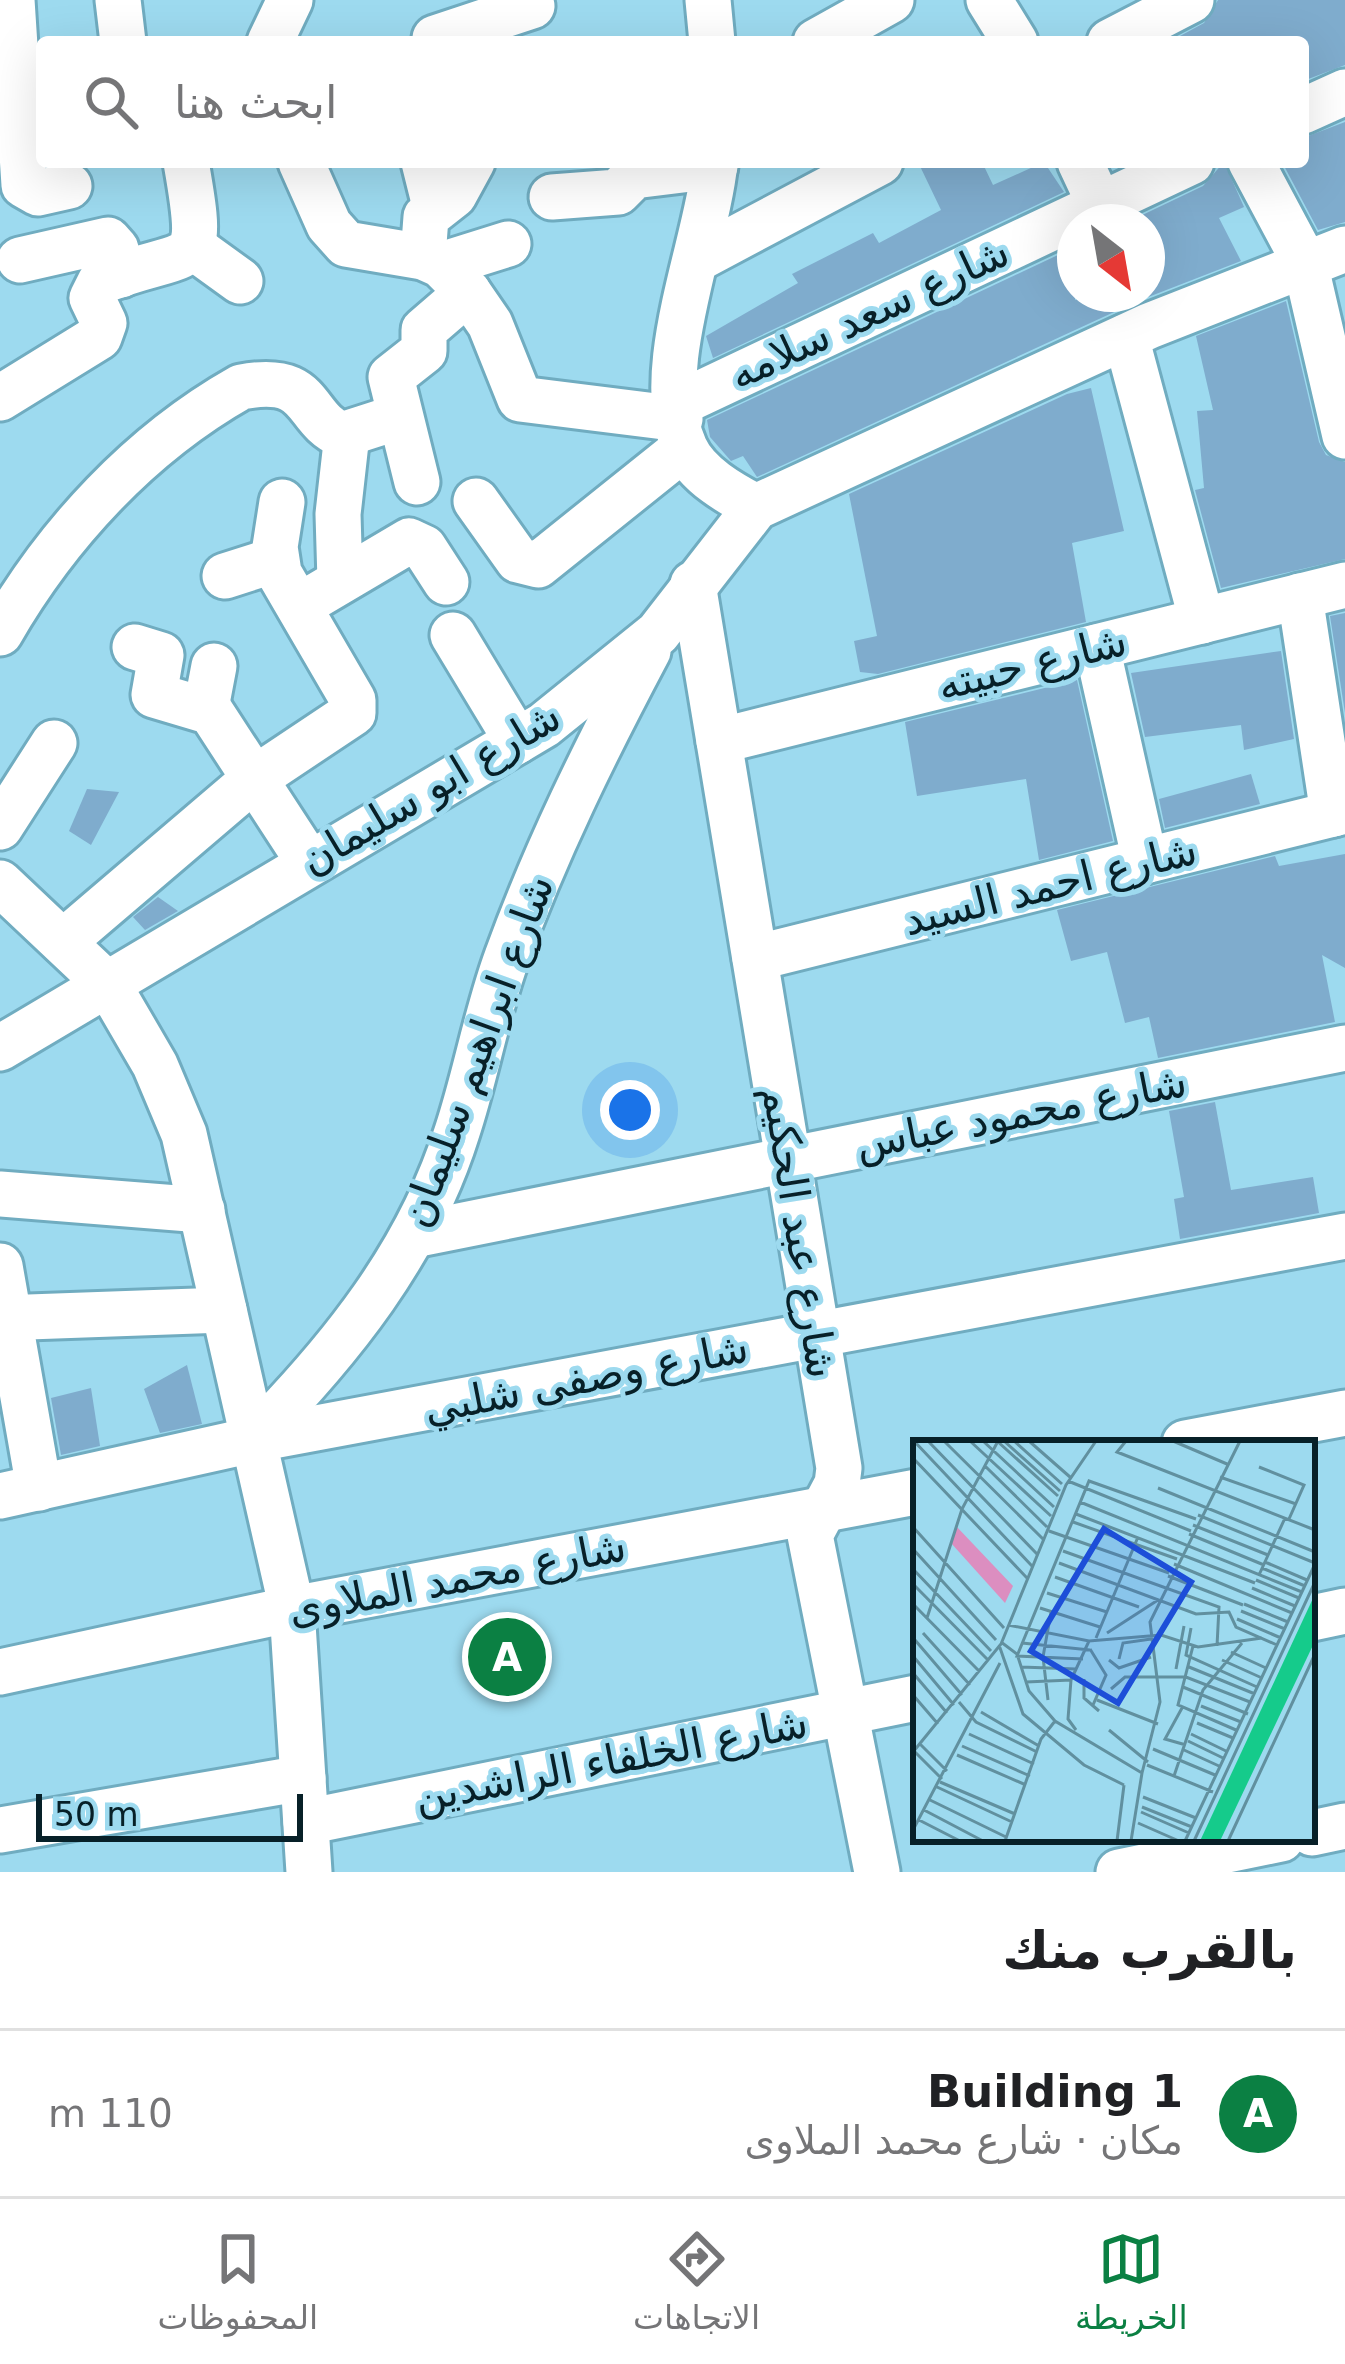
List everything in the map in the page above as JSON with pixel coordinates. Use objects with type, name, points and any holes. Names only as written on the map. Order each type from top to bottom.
[{"type":"street","points":[[12,0],[24,185],[38,193],[69,186]]},
{"type":"street","points":[[118,0],[122,36]]},
{"type":"street","points":[[273,36],[290,0]]},
{"type":"street","points":[[708,0],[711,36]]},
{"type":"street","points":[[827,36],[891,0]]},
{"type":"street","points":[[989,0],[1012,36]]},
{"type":"street","points":[[1124,36],[1177,13]]},
{"type":"street","points":[[444,36],[537,15]]},
{"type":"street","points":[[1309,108],[1345,92]]},
{"type":"street","points":[[187,168],[198,230],[193,247]]},
{"type":"street","points":[[304,168],[329,225],[346,244],[444,271],[508,244]]},
{"type":"street","points":[[426,168],[436,206]]},
{"type":"street","points":[[469,168],[454,195],[436,206],[421,231],[444,271],[490,324],[520,399],[681,424]]},
{"type":"street","points":[[552,197],[619,192],[639,175],[687,168]]},
{"type":"street","points":[[714,168],[699,258],[674,347],[681,424],[728,493],[756,507]]},
{"type":"street","points":[[699,258],[869,168]]},
{"type":"street","points":[[1083,168],[1100,204]]},
{"type":"street","name":"شارع سعد سلامه","points":[[1119,204],[1181,168]]},
{"type":"street","points":[[1256,168],[1325,256],[1345,436]]},
{"type":"street","name":"شارع سعد سلامه","points":[[476,501],[518,560],[538,565],[681,424],[1057,236]]},
{"type":"street","points":[[20,260],[108,240],[115,246],[121,274]]},
{"type":"street","points":[[0,398],[99,337],[104,323],[92,292],[100,282],[193,247]]},
{"type":"street","points":[[193,247],[240,281]]},
{"type":"street","name":"شارع ابو سليمان","points":[[0,1048],[308,861],[518,741],[658,632],[756,507],[1137,319],[1325,256]]},
{"type":"street","points":[[417,482],[391,377],[424,351],[424,330],[444,271]]},
{"type":"street","points":[[1137,319],[1202,621]]},
{"type":"street","points":[[0,633],[38,566],[119,478],[241,387],[281,386],[318,410],[331,430],[347,434],[398,416]]},
{"type":"street","points":[[340,581],[338,514],[347,434]]},
{"type":"street","points":[[63,942],[254,779],[345,723],[353,713],[353,700],[275,560],[282,502]]},
{"type":"street","points":[[299,606],[415,542],[446,582]]},
{"type":"street","points":[[225,576],[275,560]]},
{"type":"street","name":"شارع عبد الحكيم","points":[[693,584],[839,1468],[837,1484],[811,1535],[877,1872]]},
{"type":"street","name":"شارع حبيته","points":[[718,741],[1345,586]]},
{"type":"street","points":[[1300,596],[1339,813]]},
{"type":"street","name":"شارع ابراهيم سليمان","points":[[252,1440],[315,1377],[369,1307],[414,1235],[456,1136],[506,961],[573,793],[658,632]]},
{"type":"street","points":[[453,634],[518,741]]},
{"type":"street","points":[[135,647],[162,658],[154,694],[210,687],[254,779],[308,861]]},
{"type":"street","points":[[1097,647],[1145,861]]},
{"type":"street","points":[[0,827],[54,743]]},
{"type":"street","name":"شارع احمد السيد","points":[[754,958],[1339,813]]},
{"type":"street","points":[[0,883],[109,986],[155,1065],[184,1134],[292,1609],[309,1872]]},
{"type":"street","name":"شارع محمود عباس","points":[[414,1235],[1345,1048]]},
{"type":"street","points":[[3,1181],[202,1210]]},
{"type":"street","name":"شارع وصفى شلبي","points":[[20,1492],[252,1440],[1345,1237]]},
{"type":"street","points":[[0,1266],[20,1492]]},
{"type":"street","points":[[5,1318],[224,1310]]},
{"type":"street","points":[[1209,1440],[1345,1413]]},
{"type":"street","name":"شارع محمد الملاوى","points":[[0,1672],[292,1609],[913,1493]]},
{"type":"street","points":[[1315,1617],[1345,1611]]},
{"type":"street","name":"شارع الخلفاء الراشدين","points":[[0,1830],[304,1800],[913,1699]]},
{"type":"street","points":[[1315,1832],[1345,1826]]},
{"type":"street","points":[[1119,1872],[1266,1842]]},
{"type":"street","points":[[1297,1842],[1303,1872]]},
{"type":"building","points":[[1218,0],[1345,0],[1345,65],[1309,79],[1309,36],[1180,36],[1204,23]]},
{"type":"building","points":[[1345,122],[1345,222],[1318,230],[1285,168],[1309,168],[1309,136]]},
{"type":"building","points":[[921,168],[985,168],[993,185],[1031,168],[1048,168],[1064,192],[713,358],[706,336],[798,283],[792,274],[873,233],[879,243],[941,210]]},
{"type":"building","points":[[1219,168],[1227,168],[1244,207],[1219,218],[1241,261],[1165,291],[1165,204],[1203,186]]},
{"type":"building","points":[[1057,255],[1057,312],[1114,312],[757,477],[743,456],[731,461],[710,437],[707,420]]},
{"type":"building","points":[[1286,301],[1319,442],[1326,455],[1345,462],[1345,559],[1221,588],[1195,490],[1204,488],[1197,411],[1213,410],[1196,336]]},
{"type":"building","points":[[1091,388],[1124,531],[1072,543],[1086,622],[878,674],[860,672],[854,641],[877,636],[849,494],[1067,394]]},
{"type":"building","points":[[1345,613],[1345,713],[1330,616]]},
{"type":"building","points":[[1281,651],[1294,739],[1244,750],[1241,725],[1145,737],[1131,673]]},
{"type":"building","points":[[1077,680],[1113,841],[1039,860],[1026,779],[917,796],[905,722]]},
{"type":"building","points":[[1251,774],[1260,804],[1165,828],[1159,799]]},
{"type":"building","points":[[87,789],[119,792],[91,845],[69,831]]},
{"type":"building","points":[[1345,854],[1345,968],[1322,955],[1335,1022],[1158,1058],[1149,1017],[1125,1023],[1107,952],[1071,961],[1057,910],[1275,856],[1279,866]]},
{"type":"building","points":[[158,897],[178,911],[145,930],[133,917]]},
{"type":"building","points":[[1215,1102],[1231,1190],[1313,1177],[1319,1213],[1180,1239],[1174,1199],[1184,1197],[1169,1111]]},
{"type":"building","points":[[187,1365],[202,1424],[160,1433],[144,1389]]},
{"type":"building","points":[[91,1388],[100,1446],[61,1455],[51,1398]]},
{"type":"building","points":[[518,1629],[527,1679],[497,1685],[487,1635]]},
{"type":"place","name":"Building 1","points":[[507,1657]]}]
